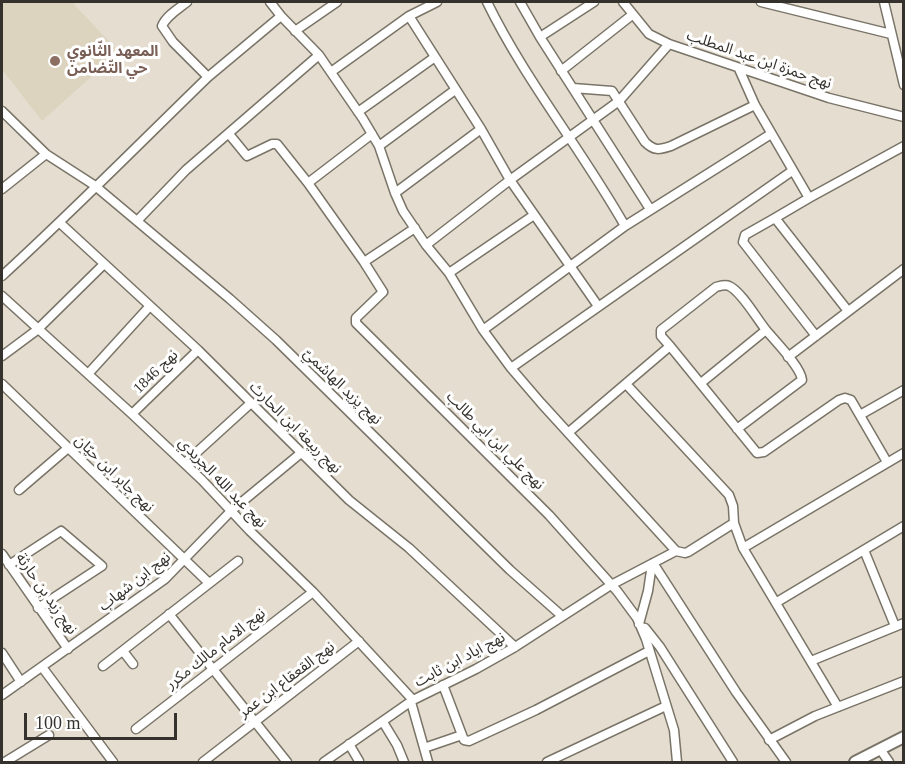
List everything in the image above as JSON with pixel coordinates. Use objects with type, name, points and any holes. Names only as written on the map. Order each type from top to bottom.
[{"type":"street","points":[[187,2],[170,15],[162,26],[173,42],[208,77]]},
{"type":"street","points":[[270,2],[319,55],[358,112],[379,146],[394,193],[426,245],[449,273],[483,330],[511,368],[676,551]]},
{"type":"street","points":[[295,31],[338,2]]},
{"type":"street","points":[[331,72],[409,16],[436,2]]},
{"type":"street","points":[[487,2],[510,45],[593,171],[625,226]]},
{"type":"street","points":[[520,2],[561,71],[650,209]]},
{"type":"street","points":[[540,37],[594,2]]},
{"type":"street","name":"نهج حمزة ابن عبد المطلب","points":[[623,2],[649,34],[669,44],[829,98],[903,117]]},
{"type":"street","points":[[761,2],[891,34]]},
{"type":"street","points":[[884,2],[903,84]]},
{"type":"street","points":[[561,71],[632,15]]},
{"type":"street","points":[[2,276],[60,224],[95,186],[208,77],[281,16]]},
{"type":"street","points":[[409,16],[481,129],[510,180],[598,306]]},
{"type":"street","points":[[426,245],[510,180],[619,101],[669,44]]},
{"type":"street","points":[[137,220],[186,170],[319,55]]},
{"type":"street","points":[[358,112],[435,57]]},
{"type":"street","points":[[739,69],[771,134],[809,198]]},
{"type":"street","points":[[573,87],[610,90],[645,142],[659,150],[756,105]]},
{"type":"street","points":[[379,146],[455,90]]},
{"type":"street","name":"نهج يزيد الهاشميّ","points":[[2,111],[46,154],[95,186],[230,298],[276,340],[510,570],[562,616]]},
{"type":"street","points":[[2,128],[10,121]]},
{"type":"street","points":[[394,193],[481,129]]},
{"type":"street","points":[[229,134],[247,156],[272,144],[277,144],[308,183],[364,262],[415,228]]},
{"type":"street","points":[[308,183],[372,134]]},
{"type":"street","points":[[483,330],[625,226],[771,134]]},
{"type":"street","points":[[816,336],[743,242],[745,235],[903,146]]},
{"type":"street","points":[[2,189],[46,154]]},
{"type":"street","points":[[511,368],[792,171]]},
{"type":"street","points":[[449,273],[534,215]]},
{"type":"street","points":[[775,218],[848,311]]},
{"type":"street","name":"نهج ربيعة ابن الحارث","points":[[60,224],[198,350],[349,500],[409,548],[515,646]]},
{"type":"street","name":"نهج علي ابن ابي طالب","points":[[364,262],[383,292],[355,321],[549,515],[611,585],[660,647],[734,762]]},
{"type":"street","points":[[2,356],[37,330],[103,265]]},
{"type":"street","points":[[788,357],[903,269]]},
{"type":"street","points":[[736,429],[802,380],[802,375],[735,290],[728,285],[722,285],[716,287],[662,330],[662,336],[669,346],[700,383],[736,429],[754,451],[760,453],[842,398],[850,400],[887,462]]},
{"type":"street","name":"نهج عبد الله الجريدي","points":[[2,296],[185,463],[231,512],[313,592],[412,701]]},
{"type":"street","points":[[88,374],[149,307]]},
{"type":"street","points":[[700,383],[766,330]]},
{"type":"street","points":[[568,432],[669,346]]},
{"type":"street","name":"نهج 1846","points":[[132,414],[198,350]]},
{"type":"street","name":"نهج جابر ابن حيّان","points":[[2,384],[209,583]]},
{"type":"street","points":[[626,384],[729,495],[733,506],[734,524],[743,548],[838,707]]},
{"type":"street","points":[[860,415],[903,390]]},
{"type":"street","points":[[185,463],[251,403]]},
{"type":"street","points":[[19,490],[68,448]]},
{"type":"street","name":"نهج ابن شهاب","points":[[2,695],[158,584],[231,512],[301,453]]},
{"type":"street","points":[[743,548],[903,453]]},
{"type":"street","name":"نهج اياد ابن ثابت","points":[[324,762],[412,701],[515,646],[611,585],[676,551],[688,552],[734,524]]},
{"type":"street","points":[[777,602],[903,526]]},
{"type":"street","points":[[9,565],[61,531],[102,566],[38,608]]},
{"type":"street","points":[[812,661],[899,624],[864,550]]},
{"type":"street","name":"نهج زيد بن حارثة","points":[[2,554],[68,649]]},
{"type":"street","points":[[103,666],[238,561]]},
{"type":"street","points":[[653,563],[639,621],[674,730],[676,762]]},
{"type":"street","points":[[653,563],[769,740],[786,762]]},
{"type":"street","name":"نهج الامام مالك مكرر","points":[[136,729],[313,592]]},
{"type":"street","points":[[169,614],[286,762]]},
{"type":"street","name":"نهج القعقاع ابن عمر","points":[[203,762],[359,641]]},
{"type":"street","points":[[123,651],[133,664]]},
{"type":"street","points":[[443,685],[464,740],[469,741],[536,710],[649,651]]},
{"type":"street","points":[[2,653],[21,682]]},
{"type":"street","points":[[42,667],[113,762]]},
{"type":"street","points":[[769,740],[815,716],[903,681]]},
{"type":"street","points":[[412,701],[428,762]]},
{"type":"street","points":[[547,762],[666,706]]},
{"type":"street","points":[[383,722],[404,762]]},
{"type":"street","points":[[5,762],[49,735]]},
{"type":"street","points":[[424,748],[462,735]]},
{"type":"street","points":[[855,762],[903,737]]},
{"type":"street","points":[[349,744],[359,761]]},
{"type":"street","points":[[880,749],[889,762]]},
{"type":"shaded area","name":"المعهد الثّانوي حي التّضامن","points":[[2,2],[76,2],[74,4],[119,52],[42,121],[4,72],[2,73]]},
{"type":"place","name":"المعهد الثّانوي حي التّضامن","points":[[55,61]]}]
